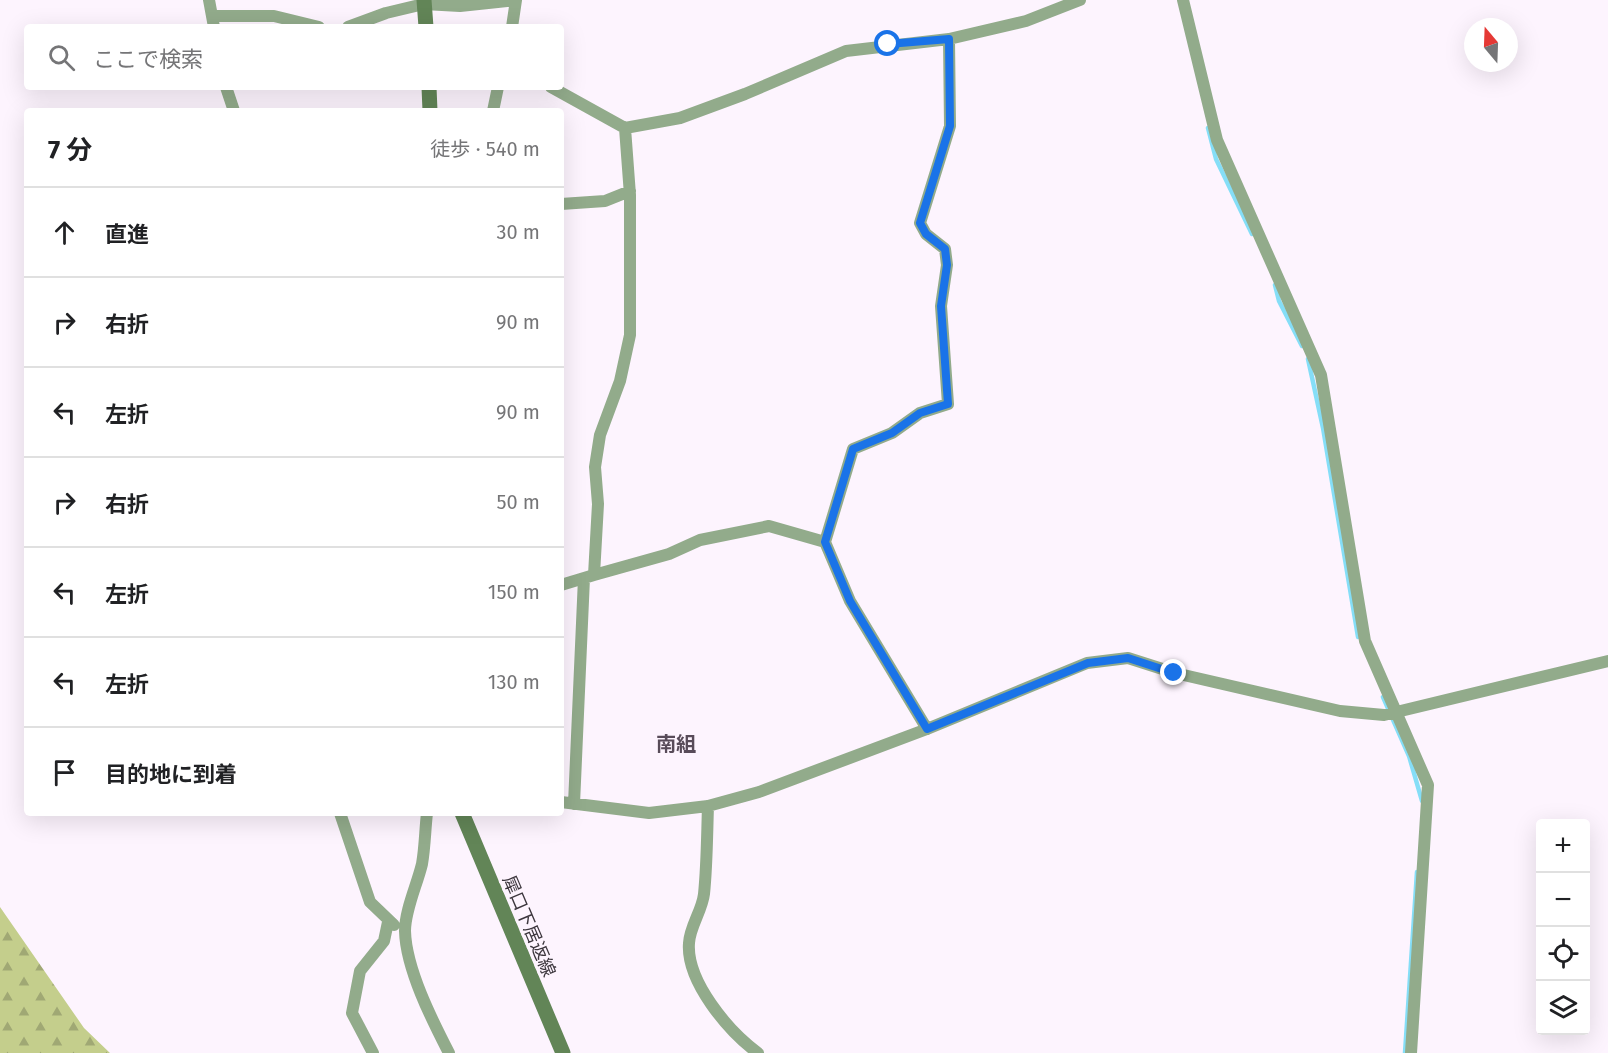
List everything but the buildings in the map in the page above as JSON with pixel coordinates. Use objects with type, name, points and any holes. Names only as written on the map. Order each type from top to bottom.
[{"type":"main road","points":[[424,2],[426,24]]},
{"type":"main road","points":[[429,90],[430,108]]},
{"type":"main road","name":"犀口下居返線","points":[[463,816],[563,1053]]},
{"type":"street","points":[[209,0],[213,21],[274,16],[307,24]]},
{"type":"street","points":[[356,24],[424,2],[460,6],[516,0],[512,24]]},
{"type":"street","points":[[556,90],[625,128],[680,118],[745,94],[846,51],[949,39],[1026,21],[1080,0]]},
{"type":"street","points":[[1184,0],[1217,140],[1321,375],[1365,640],[1428,784],[1411,1053]]},
{"type":"street","points":[[927,729],[850,601],[825,542],[853,449],[892,433],[920,413],[948,404],[941,306],[947,265],[945,249],[926,234],[920,223],[950,126],[949,39]]},
{"type":"street","points":[[227,90],[233,108]]},
{"type":"street","points":[[494,108],[497,90]]},
{"type":"street","points":[[625,128],[630,191],[630,335],[620,381],[600,435],[595,466],[598,504],[567,803],[649,813],[708,806],[759,792],[927,729],[1088,663],[1128,658],[1174,673],[1329,709],[1384,714],[1608,661]]},
{"type":"street","points":[[564,204],[605,201],[630,191]]},
{"type":"street","points":[[564,584],[669,554],[700,540],[769,526],[825,542]]},
{"type":"street","points":[[708,806],[704,897],[689,940],[689,957],[697,980],[717,1010],[741,1041],[758,1053]]},
{"type":"street","points":[[341,816],[370,902],[388,922],[405,930]]},
{"type":"street","points":[[427,816],[422,862],[405,930],[409,954],[418,982],[434,1025],[449,1053]]},
{"type":"street","points":[[373,1053],[352,1013],[360,972],[384,941],[388,922]]},
{"type":"green space","points":[[0,907],[84,1028],[110,1053],[0,1053]]},
{"type":"waterway","points":[[1208,128],[1216,159],[1252,234]]},
{"type":"waterway","points":[[1275,285],[1279,301],[1302,346]]},
{"type":"waterway","points":[[1308,359],[1323,428],[1358,637]]},
{"type":"waterway","points":[[1383,697],[1409,756],[1422,801]]},
{"type":"waterway","points":[[1405,1053],[1417,872]]},
{"type":"district","name":"南組","points":[[676,744]]},
{"type":"route","points":[[888,44],[949,39],[950,126],[920,223],[926,234],[945,249],[947,265],[941,306],[948,404],[920,413],[892,433],[853,449],[825,542],[850,601],[927,729],[1088,663],[1128,658],[1174,673]]}]
